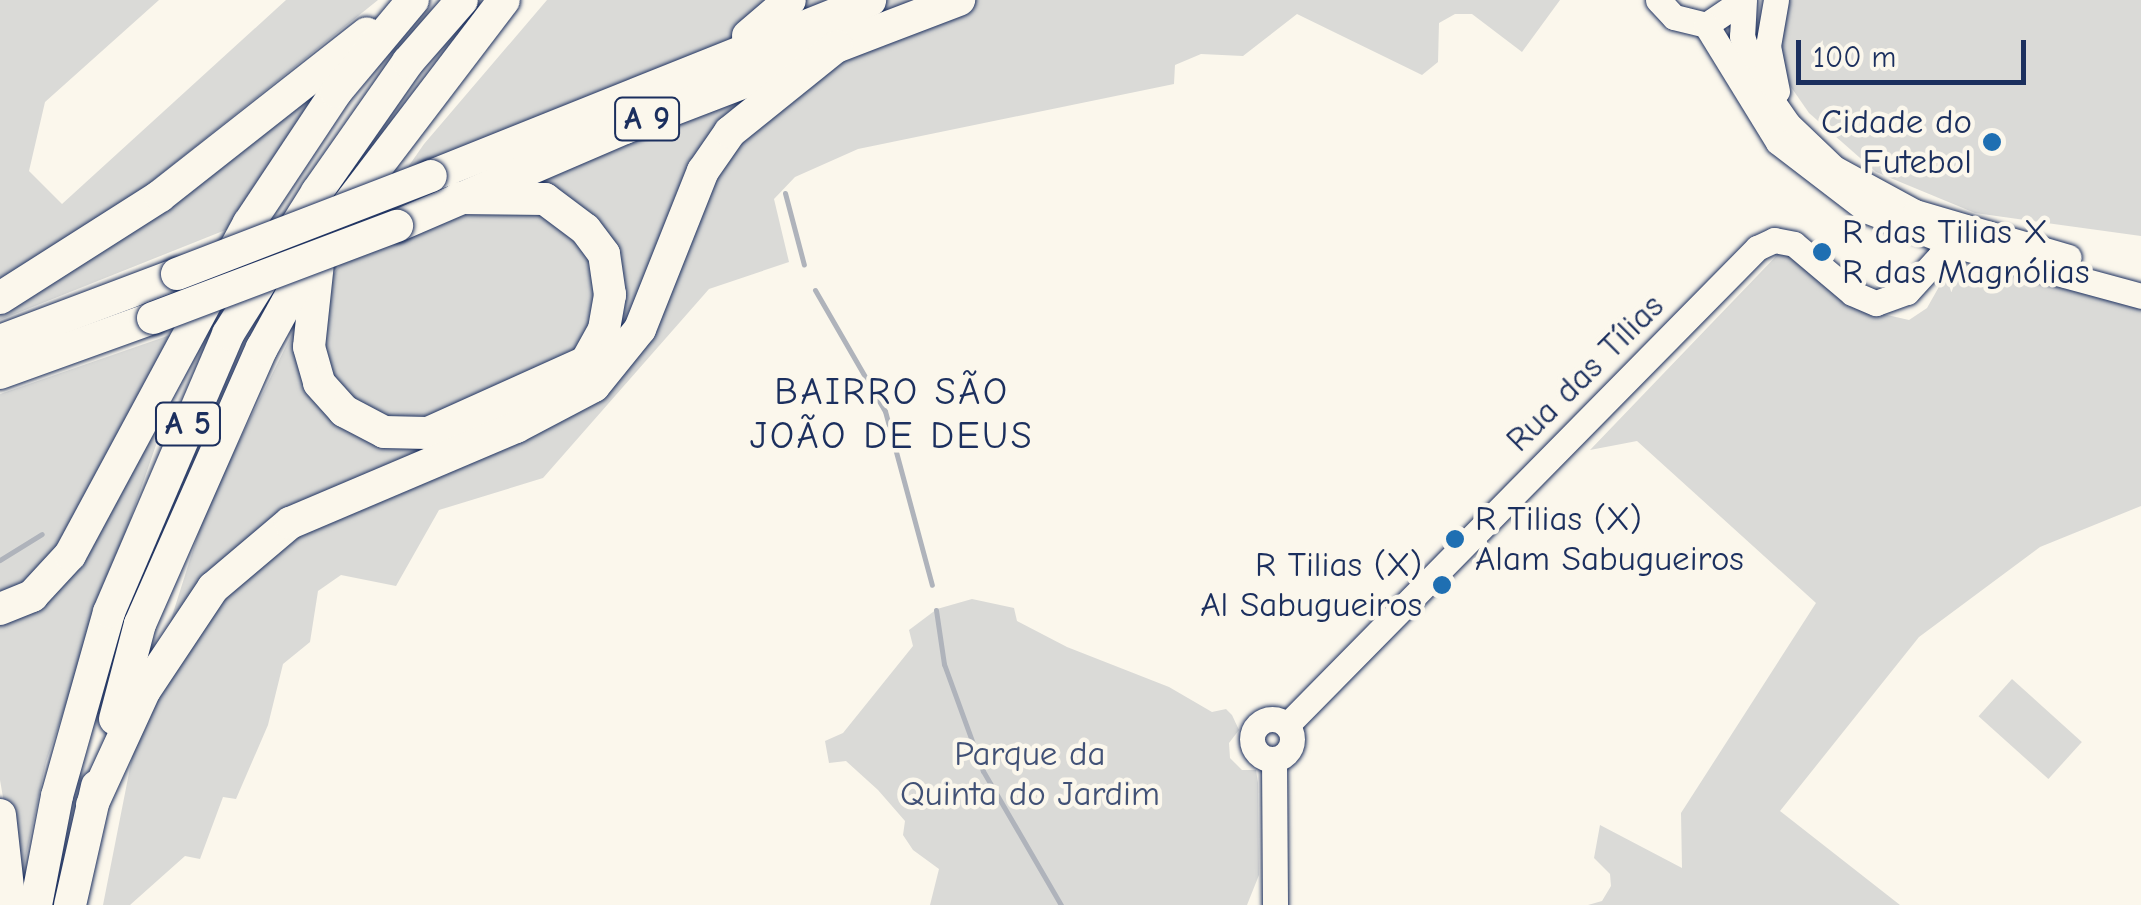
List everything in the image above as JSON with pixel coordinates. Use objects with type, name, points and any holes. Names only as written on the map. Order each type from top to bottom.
[{"type":"highway","name":"A 5","points":[[36,905],[56,796],[109,612],[228,334],[317,192],[408,62],[462,0]]},
{"type":"highway","name":"A 5","points":[[70,905],[140,624],[206,464],[322,240],[504,0]]},
{"type":"highway","points":[[689,71],[771,22],[790,0]]},
{"type":"highway","name":"A 9","points":[[0,341],[431,176],[870,0]]},
{"type":"highway","name":"A 9","points":[[0,374],[398,226],[836,46],[959,0]]},
{"type":"highway","points":[[0,298],[160,196],[362,36],[405,8]]},
{"type":"highway","points":[[0,609],[32,596],[70,555],[249,223],[336,92],[405,8]]},
{"type":"highway","points":[[92,805],[145,690],[214,588],[290,522],[516,426],[594,386],[640,329],[703,171],[730,132],[836,46]]},
{"type":"highway","points":[[322,240],[309,347],[319,383],[344,412],[384,432],[428,433],[586,362],[604,329],[610,295],[604,254],[568,210],[527,195],[459,198]]},
{"type":"highway","points":[[0,815],[10,905]]},
{"type":"main road","points":[[1658,0],[1674,17],[1706,25],[1778,142],[1832,188],[1901,226],[2141,296]]},
{"type":"main road","points":[[1706,25],[1744,0]]},
{"type":"main road","points":[[1744,0],[1747,54],[1788,124],[1834,168],[1888,201],[2141,278]]},
{"type":"main road","points":[[1776,0],[1768,67],[1788,124]]},
{"type":"main road","points":[[1901,226],[1918,251],[1916,282]]},
{"type":"main road","name":"Rua das Tílias","points":[[1273,900],[1274,759],[1254,748],[1255,729],[1270,719],[1287,725],[1757,248],[1774,240],[1794,244],[1866,300],[1890,301],[1916,282],[1940,256],[1961,246]]},
{"type":"green space","points":[[0,0],[159,0],[45,102],[29,171],[62,204],[286,0],[378,0],[90,231],[0,285]]},
{"type":"green space","points":[[547,0],[1560,0],[1522,52],[1472,14],[1455,14],[1439,23],[1438,62],[1422,75],[1297,14],[1243,56],[1201,54],[1175,65],[1174,84],[858,149],[795,177],[774,199],[789,262],[709,289],[543,478],[439,510],[396,586],[341,575],[318,591],[310,642],[283,664],[268,725],[236,799],[223,797],[200,859],[185,856],[130,905],[103,905],[140,717],[207,506],[292,334],[424,144]]},
{"type":"green space","name":"Cidade do Futebol","points":[[1768,0],[2141,0],[2141,236],[1975,213],[1876,172],[1809,113],[1773,61]]},
{"type":"green space","points":[[322,85],[228,229],[0,320],[0,306]]},
{"type":"green space","points":[[1782,250],[1861,309],[1909,320],[1927,308],[1949,269],[1966,256],[2141,309],[2141,506],[2040,547],[1919,637],[1780,811],[1900,905],[1588,905],[1602,901],[1611,886],[1610,874],[1594,858],[1600,825],[1682,868],[1681,813],[1816,603],[1637,441],[1590,450]]},
{"type":"green space","points":[[173,334],[164,422],[46,762],[19,889],[0,780],[0,394]]},
{"type":"green space","name":"Parque da Quinta do Jardim","points":[[972,599],[1014,608],[1017,621],[1067,647],[1169,687],[1212,712],[1226,709],[1232,715],[1239,730],[1229,743],[1230,758],[1242,770],[1256,770],[1258,783],[1259,875],[1247,905],[930,905],[939,869],[913,850],[903,835],[905,821],[878,790],[846,761],[829,763],[825,741],[843,733],[913,646],[909,630],[937,609]]},
{"type":"green space","points":[[2012,679],[2082,742],[2048,779],[1979,716]]},
{"type":"waterway","points":[[785,193],[804,265]]},
{"type":"waterway","points":[[815,290],[885,411],[932,585]]},
{"type":"waterway","points":[[0,560],[42,534]]},
{"type":"waterway","points":[[936,610],[944,664],[983,771],[1061,905]]},
{"type":"place","name":"Cidade do Futebol","points":[[1992,142]]},
{"type":"place","name":"R das Tilias X R das Magnólias","points":[[1822,252]]},
{"type":"place","name":"R Tilias (X) Alam Sabugueiros","points":[[1455,539]]},
{"type":"place","name":"R Tilias (X) Al Sabugueiros","points":[[1442,585]]},
{"type":"district","name":"BAIRRO SÃO JOÃO DE DEUS","points":[[892,414]]}]
